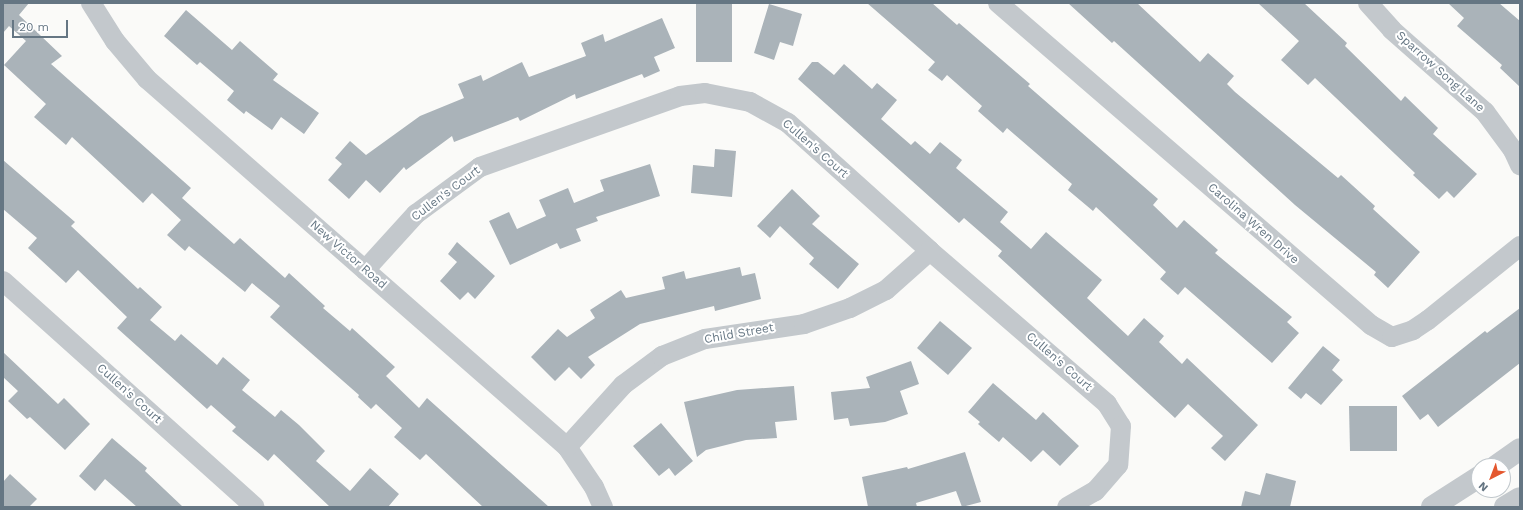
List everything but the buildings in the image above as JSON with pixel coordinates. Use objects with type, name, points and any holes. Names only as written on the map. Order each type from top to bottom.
[{"type":"street","name":"New Victor Road","points":[[91,3],[115,40],[147,79],[567,447],[594,488],[603,507]]},
{"type":"street","name":"Carolina Wren Drive","points":[[998,3],[1371,325],[1392,337],[1413,330],[1428,320],[1520,246]]},
{"type":"street","name":"Sparrow Song Lane","points":[[1368,3],[1392,30],[1486,112],[1513,150],[1520,166]]},
{"type":"street","name":"Cullen's Court","points":[[365,270],[416,214],[480,167],[680,96],[705,93],[750,102],[788,124],[930,251],[1107,404],[1121,426],[1118,465],[1095,491],[1067,507]]},
{"type":"street","name":"Child Street","points":[[567,447],[623,384],[662,356],[705,339],[804,324],[850,308],[886,290],[930,251]]},
{"type":"street","name":"Cullen's Court","points":[[3,281],[255,507]]},
{"type":"street","points":[[1507,458],[1520,449]]},
{"type":"street","points":[[1432,507],[1471,482]]},
{"type":"street","points":[[1505,507],[1520,498]]}]
